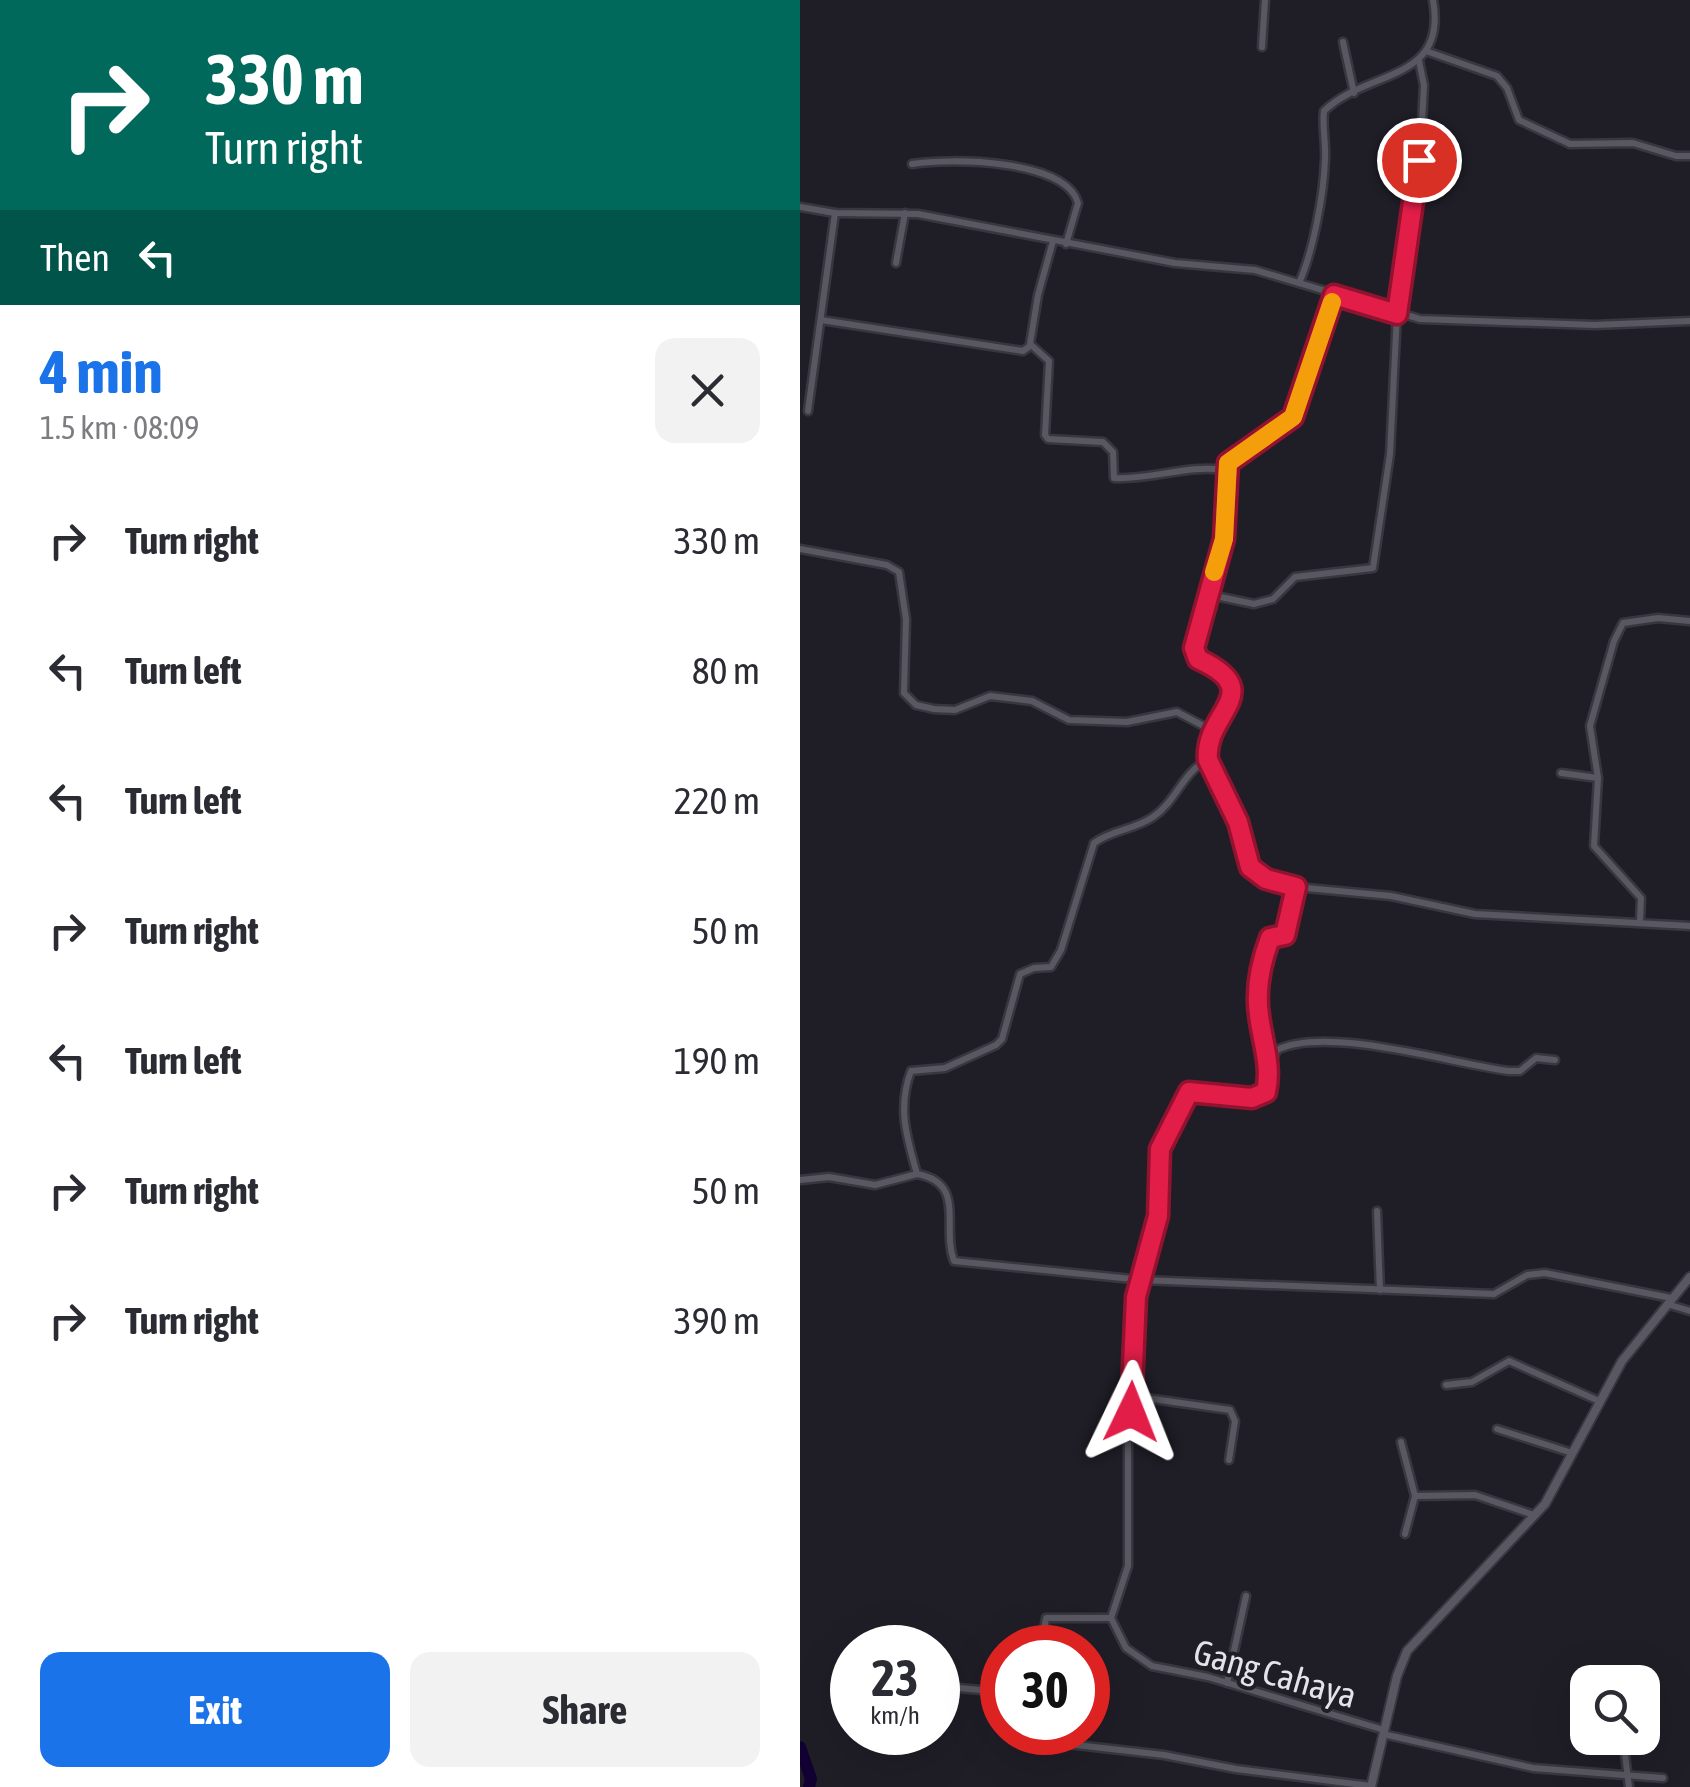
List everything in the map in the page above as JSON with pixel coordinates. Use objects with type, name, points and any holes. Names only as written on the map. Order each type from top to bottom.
[{"type":"street","points":[[1262,47],[1265,0]]},
{"type":"street","points":[[1298,283],[1308,262],[1320,199],[1326,156],[1324,113],[1354,92],[1419,61],[1436,26],[1433,0]]},
{"type":"street","points":[[1343,42],[1354,92]]},
{"type":"street","points":[[1426,51],[1497,76],[1507,88],[1520,120],[1563,142],[1633,142],[1679,157],[1690,156]]},
{"type":"street","points":[[1206,594],[1254,604],[1272,599],[1296,577],[1373,568],[1391,442],[1397,314],[1421,142],[1424,85],[1419,61]]},
{"type":"street","points":[[912,164],[976,159],[1057,178],[1072,189],[1078,203],[1066,244]]},
{"type":"street","points":[[800,206],[836,213],[905,213],[1175,263],[1255,270],[1397,314],[1438,321],[1690,321]]},
{"type":"street","points":[[808,411],[836,213]]},
{"type":"street","points":[[896,263],[905,213]]},
{"type":"street","points":[[821,320],[1025,351],[1030,346],[1038,295],[1053,241]]},
{"type":"street","points":[[1334,295],[1293,417],[1232,458],[1226,470],[1224,539],[1206,594],[1194,652],[1198,659],[1225,672],[1231,683],[1228,705],[1207,750],[1208,760],[1238,822],[1250,867],[1266,879],[1296,887],[1391,896],[1475,914],[1690,926]]},
{"type":"street","points":[[1030,346],[1049,361],[1044,425],[1048,439],[1103,442],[1114,452],[1114,478],[1148,479],[1199,468],[1226,470]]},
{"type":"street","points":[[800,549],[888,565],[899,572],[906,620],[904,692],[916,705],[955,710],[990,696],[1032,701],[1069,720],[1127,722],[1177,712],[1215,732]]},
{"type":"street","points":[[1640,921],[1641,898],[1594,846],[1598,778],[1590,726],[1614,641],[1623,623],[1658,618],[1690,621]]},
{"type":"street","points":[[917,1174],[902,1109],[911,1071],[945,1068],[983,1054],[1002,1040],[1020,974],[1051,967],[1061,950],[1094,843],[1104,835],[1152,818],[1167,805],[1194,768],[1208,760]]},
{"type":"street","points":[[1561,773],[1598,778]]},
{"type":"street","points":[[1268,1072],[1258,1015],[1259,976],[1270,938],[1285,935],[1290,926],[1296,887]]},
{"type":"street","points":[[1042,1625],[1046,1618],[1111,1618],[1128,1566],[1126,1481],[1140,1279],[1158,1216],[1160,1149],[1186,1094],[1192,1090],[1261,1096],[1277,1050],[1301,1044],[1410,1052],[1509,1071],[1520,1070],[1536,1058],[1554,1060]]},
{"type":"street","points":[[800,1180],[829,1178],[875,1186],[917,1174],[938,1181],[946,1192],[951,1250],[958,1263],[1140,1279],[1498,1294],[1527,1274],[1537,1273],[1630,1287],[1690,1312]]},
{"type":"street","points":[[1378,1211],[1380,1290]]},
{"type":"street","points":[[1110,1748],[1371,1787],[1400,1664],[1410,1646],[1536,1516],[1553,1492],[1622,1361],[1690,1277]]},
{"type":"street","points":[[1446,1386],[1472,1382],[1509,1361],[1599,1402]]},
{"type":"street","points":[[1132,1396],[1230,1410],[1234,1421],[1230,1460]]},
{"type":"street","points":[[1497,1429],[1572,1453]]},
{"type":"street","points":[[1401,1442],[1415,1496],[1405,1534]]},
{"type":"street","points":[[1415,1496],[1475,1494],[1536,1516]]},
{"type":"street","points":[[1227,1683],[1246,1596]]},
{"type":"street","name":"Gang Cahaya","points":[[1111,1618],[1126,1648],[1152,1666],[1227,1683],[1383,1732],[1533,1768],[1663,1778]]},
{"type":"street","points":[[1624,1755],[1629,1787]]},
{"type":"waterway","points":[[800,1747],[811,1779],[809,1787]]},
{"type":"slow traffic","points":[[1214,572],[1224,539],[1222,506],[1228,463],[1293,417],[1332,302]]},
{"type":"route","points":[[1131,1412],[1136,1297],[1138,1279],[1142,1280],[1157,1225],[1160,1149],[1192,1090],[1252,1098],[1266,1092],[1267,1052],[1258,1015],[1259,976],[1270,938],[1285,935],[1290,926],[1296,887],[1253,872],[1238,822],[1208,760],[1207,750],[1228,705],[1231,683],[1225,672],[1198,659],[1194,648],[1196,629],[1224,539],[1226,470],[1232,458],[1293,417],[1334,295],[1397,314],[1419,160]]}]
